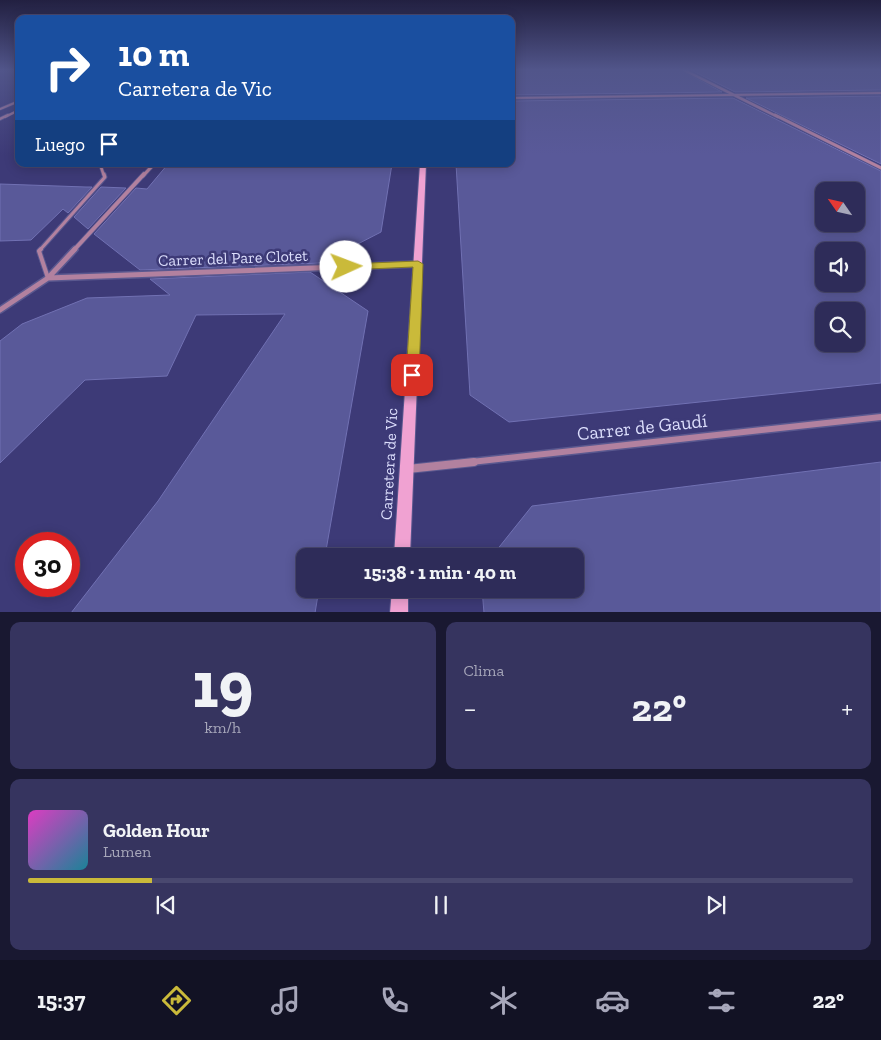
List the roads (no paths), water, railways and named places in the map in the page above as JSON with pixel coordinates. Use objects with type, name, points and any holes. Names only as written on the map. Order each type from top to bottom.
[{"type":"main road","name":"Carretera de Vic","points":[[402,548],[423,167]]},
{"type":"main road","points":[[399,612],[400,598]]},
{"type":"street","points":[[515,98],[544,98]]},
{"type":"street","points":[[739,98],[881,168]]},
{"type":"street","points":[[0,310],[48,278],[151,167]]},
{"type":"street","name":"Carrer del Pare Clotet","points":[[48,278],[418,264]]},
{"type":"street","name":"Carrer de Gaudí","points":[[407,469],[881,418]]},
{"type":"lane","points":[[0,109],[15,102]]},
{"type":"lane","points":[[0,118],[15,112]]},
{"type":"lane","points":[[48,278],[40,251],[105,176],[101,167]]}]
